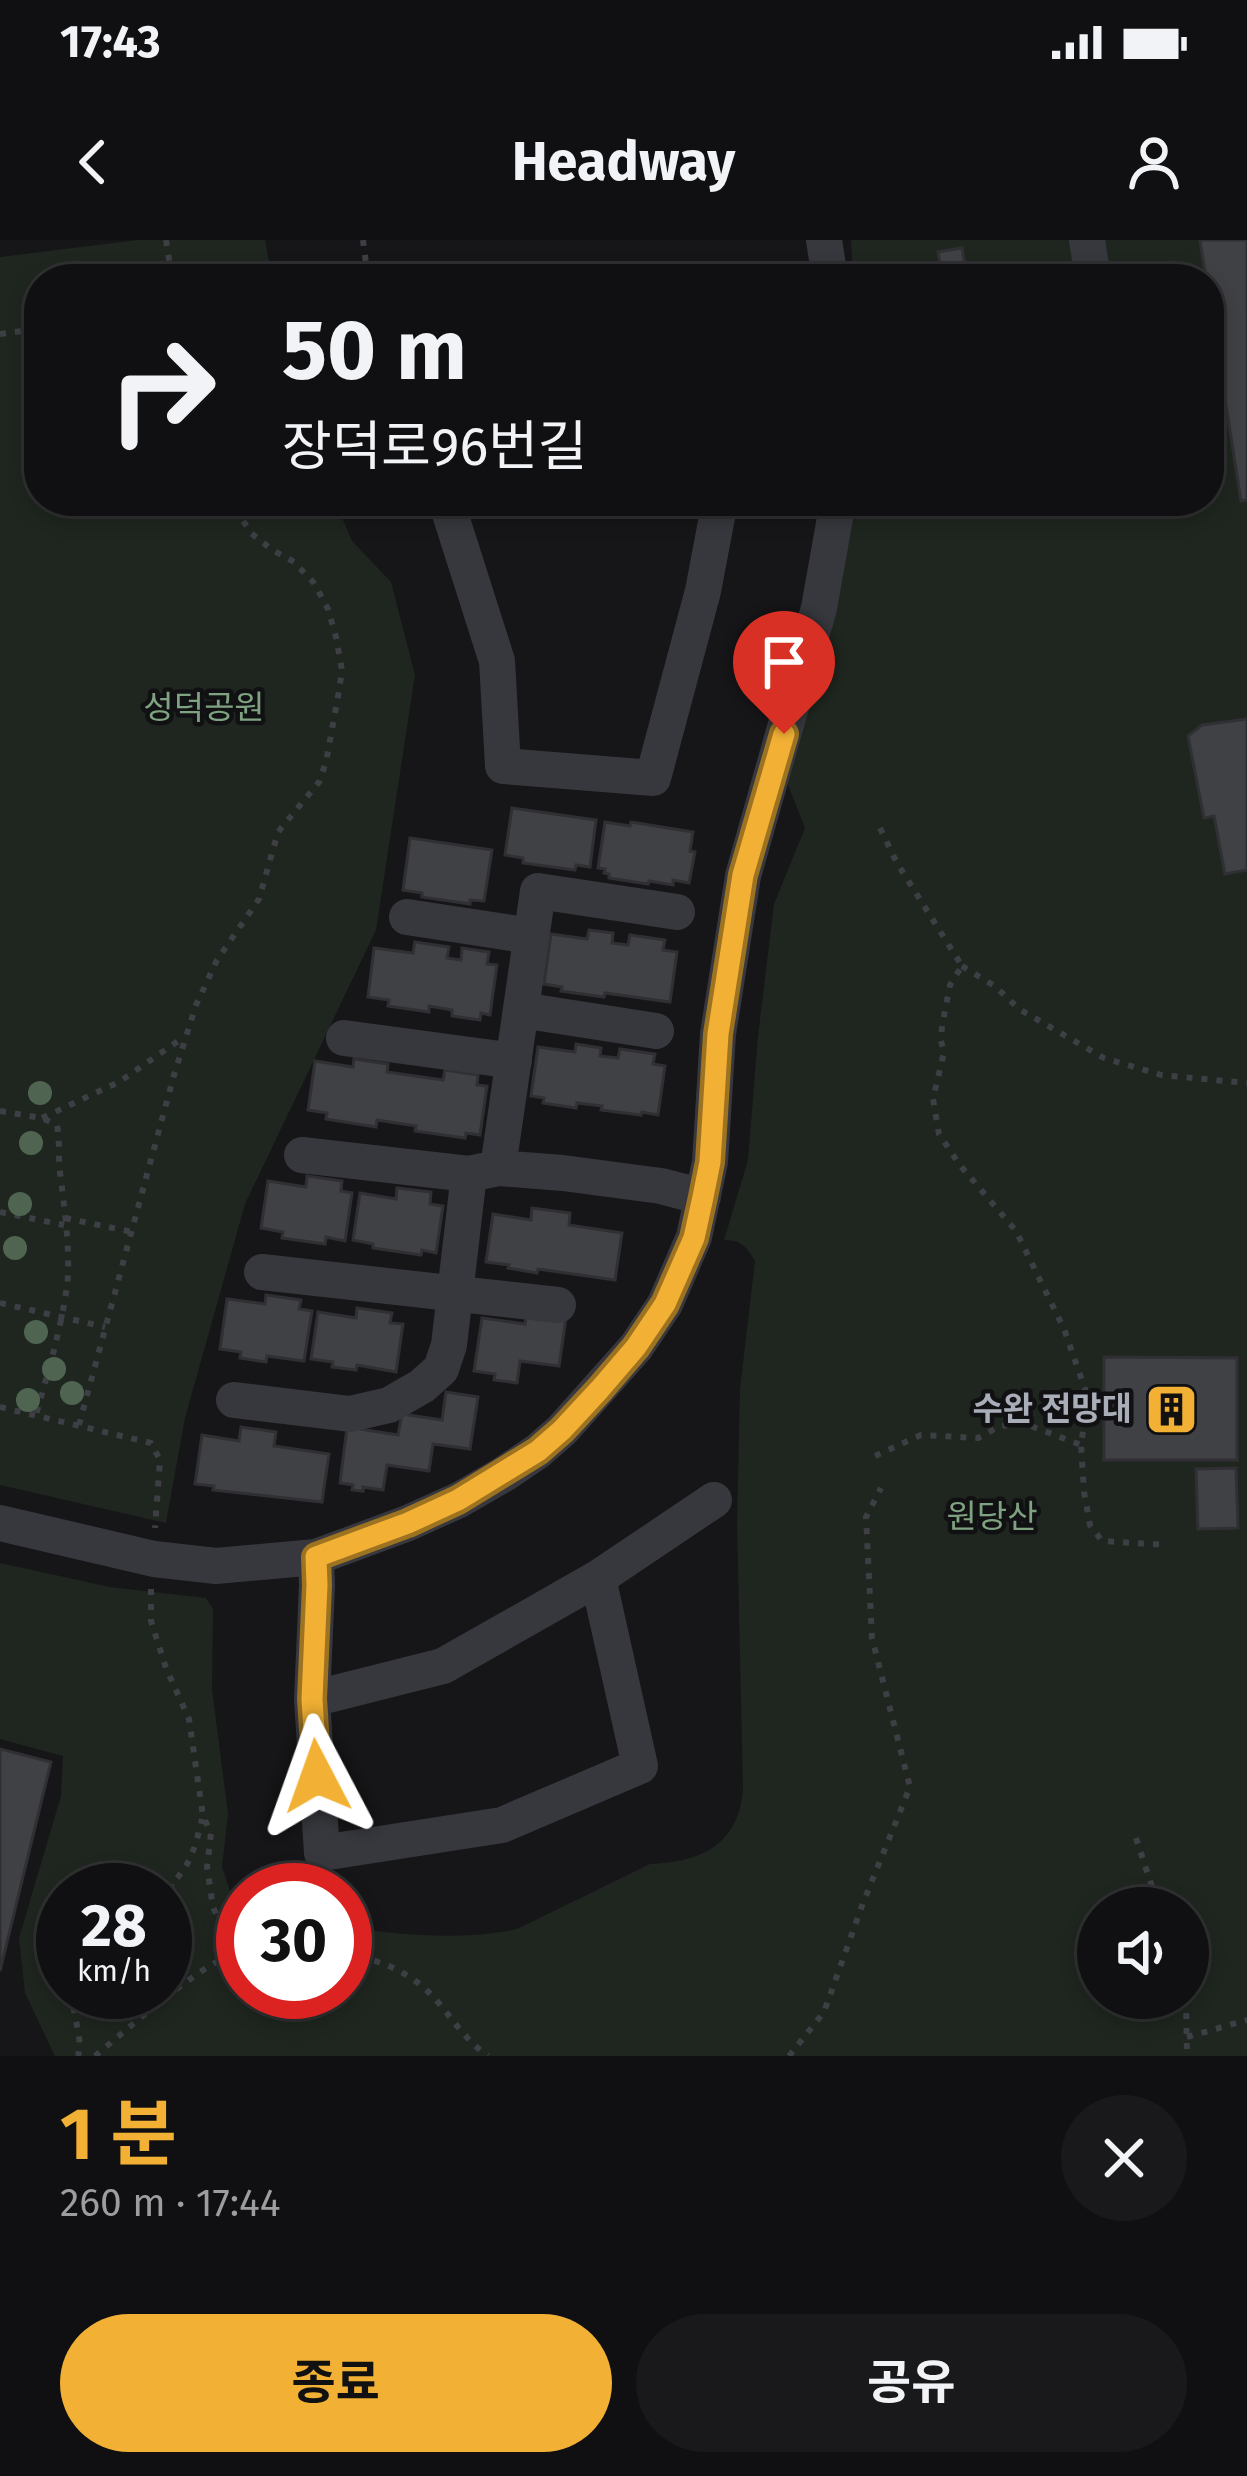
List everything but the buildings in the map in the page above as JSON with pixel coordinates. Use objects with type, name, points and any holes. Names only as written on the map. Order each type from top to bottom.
[{"type":"street","points":[[451,516],[497,661],[503,766],[653,778],[703,591],[717,516]]},
{"type":"street","points":[[0,1523],[154,1558],[216,1566],[316,1557],[458,1500],[538,1451],[636,1347],[665,1304],[694,1238],[710,1162],[718,1034],[743,875],[819,608],[835,516]]},
{"type":"street","points":[[234,1400],[350,1414],[389,1405],[441,1369],[483,1171],[514,1061],[538,892],[677,912]]},
{"type":"street","points":[[407,917],[531,935]]},
{"type":"street","points":[[521,1010],[656,1031]]},
{"type":"street","points":[[344,1038],[514,1061]]},
{"type":"street","points":[[302,1155],[563,1173],[661,1186],[703,1197]]},
{"type":"street","points":[[262,1272],[558,1305]]},
{"type":"street","points":[[312,1699],[443,1666],[598,1578],[714,1500]]},
{"type":"street","points":[[316,1557],[312,1699],[322,1853],[502,1825],[640,1766],[598,1578]]},
{"type":"path","points":[[79,1425],[196,1005],[218,960],[259,899],[278,832],[319,782],[326,762],[342,670],[328,609],[314,583],[294,562],[251,533],[240,516]]},
{"type":"path","points":[[880,827],[962,966],[996,987],[1019,1009],[1104,1058],[1161,1075],[1247,1083]]},
{"type":"path","points":[[962,966],[950,985],[940,1040],[944,1052],[933,1099],[939,1134],[1016,1231],[1064,1329],[1085,1389],[1081,1445],[1090,1525],[1102,1541],[1168,1545]]},
{"type":"path","points":[[42,1118],[119,1082],[186,1036]]},
{"type":"path","points":[[0,1111],[58,1125],[68,1280],[36,1415]]},
{"type":"path","points":[[0,1212],[132,1232]]},
{"type":"path","points":[[0,1303],[105,1327]]},
{"type":"path","points":[[0,1407],[151,1443],[160,1460],[149,1601],[166,1668],[189,1719],[202,1816],[188,1863]]},
{"type":"path","points":[[875,1456],[921,1435],[978,1438],[1000,1426],[1023,1423],[1081,1445]]},
{"type":"path","points":[[789,2056],[824,2012],[910,1787],[872,1638],[866,1517],[881,1488]]},
{"type":"path","points":[[202,1816],[211,1833],[207,1868],[216,1914]]},
{"type":"path","points":[[1136,1838],[1152,1887]]},
{"type":"path","points":[[372,1958],[409,1975],[433,1996],[474,2047],[488,2056]]},
{"type":"path","points":[[94,2056],[216,1963]]},
{"type":"path","points":[[75,2019],[82,2042],[79,2056]]},
{"type":"path","points":[[1187,2019],[1187,2056]]},
{"type":"path","points":[[1187,2037],[1247,2020]]},
{"type":"green space","name":"성덕공원","points":[[138,240],[265,240],[269,264],[24,264],[24,516],[341,516],[352,541],[391,582],[415,675],[376,930],[245,1204],[185,1418],[166,1523],[0,1485],[0,257]]},
{"type":"green space","name":"원당산","points":[[851,240],[1247,240],[1247,2056],[55,2056],[37,2019],[192,2019],[192,1863],[41,1863],[61,1796],[63,1756],[0,1739],[0,1563],[110,1587],[206,1598],[213,1609],[212,1689],[228,1814],[222,1863],[216,1863],[216,2019],[372,2019],[372,1930],[431,1936],[517,1929],[650,1864],[701,1854],[734,1824],[743,1789],[737,1523],[740,1389],[755,1261],[742,1245],[724,1240],[748,1160],[774,904],[805,828],[777,757],[833,516],[1224,516],[1224,264],[852,264]]},
{"type":"green space","name":"원당산","points":[[36,1881],[36,2016],[25,1993],[19,1938]]},
{"type":"place","name":"수완 전망대","points":[[1171,1409]]},
{"type":"route","points":[[317,1776],[312,1699],[316,1557],[458,1500],[538,1451],[600,1389],[665,1304],[694,1238],[703,1197],[710,1162],[718,1034],[743,875],[784,734]]}]
